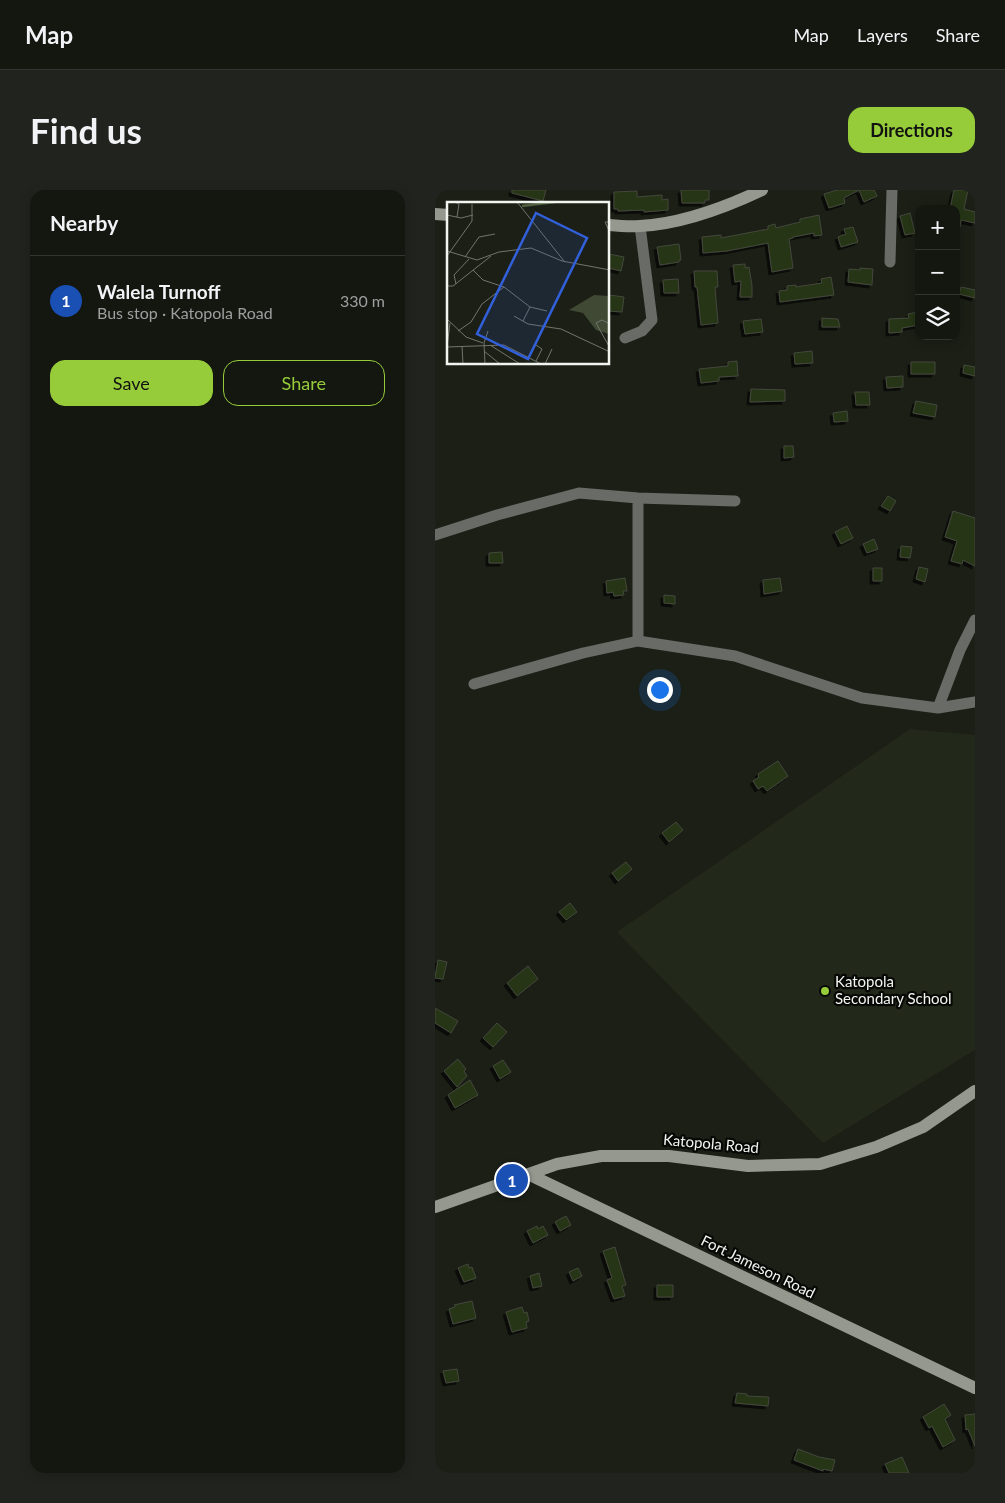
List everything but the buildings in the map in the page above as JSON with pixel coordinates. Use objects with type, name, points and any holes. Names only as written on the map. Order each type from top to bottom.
[{"type":"street","points":[[610,225],[641,226],[669,222],[704,213],[762,190]]},
{"type":"street","points":[[890,262],[892,190]]},
{"type":"street","points":[[625,338],[642,331],[652,320],[641,226]]},
{"type":"street","points":[[435,535],[497,515],[579,493],[638,498],[735,501]]},
{"type":"street","points":[[638,498],[638,641]]},
{"type":"street","points":[[938,708],[960,650],[975,620]]},
{"type":"street","points":[[475,684],[583,652],[638,641],[735,656],[863,698],[938,708],[975,702]]},
{"type":"street","name":"Katopola Road","points":[[435,1207],[557,1164],[601,1156],[669,1156],[748,1166],[820,1164],[876,1147],[923,1127],[975,1091]]},
{"type":"street","name":"Fort Jameson Road","points":[[528,1174],[975,1388]]},
{"type":"shaded area","name":"Katopola Secondary School","points":[[910,729],[975,735],[975,1050],[823,1143],[617,932]]},
{"type":"place","name":"Katopola Secondary School","points":[[825,991]]},
{"type":"place","name":"Walela Turnoff","points":[[512,1180]]}]
